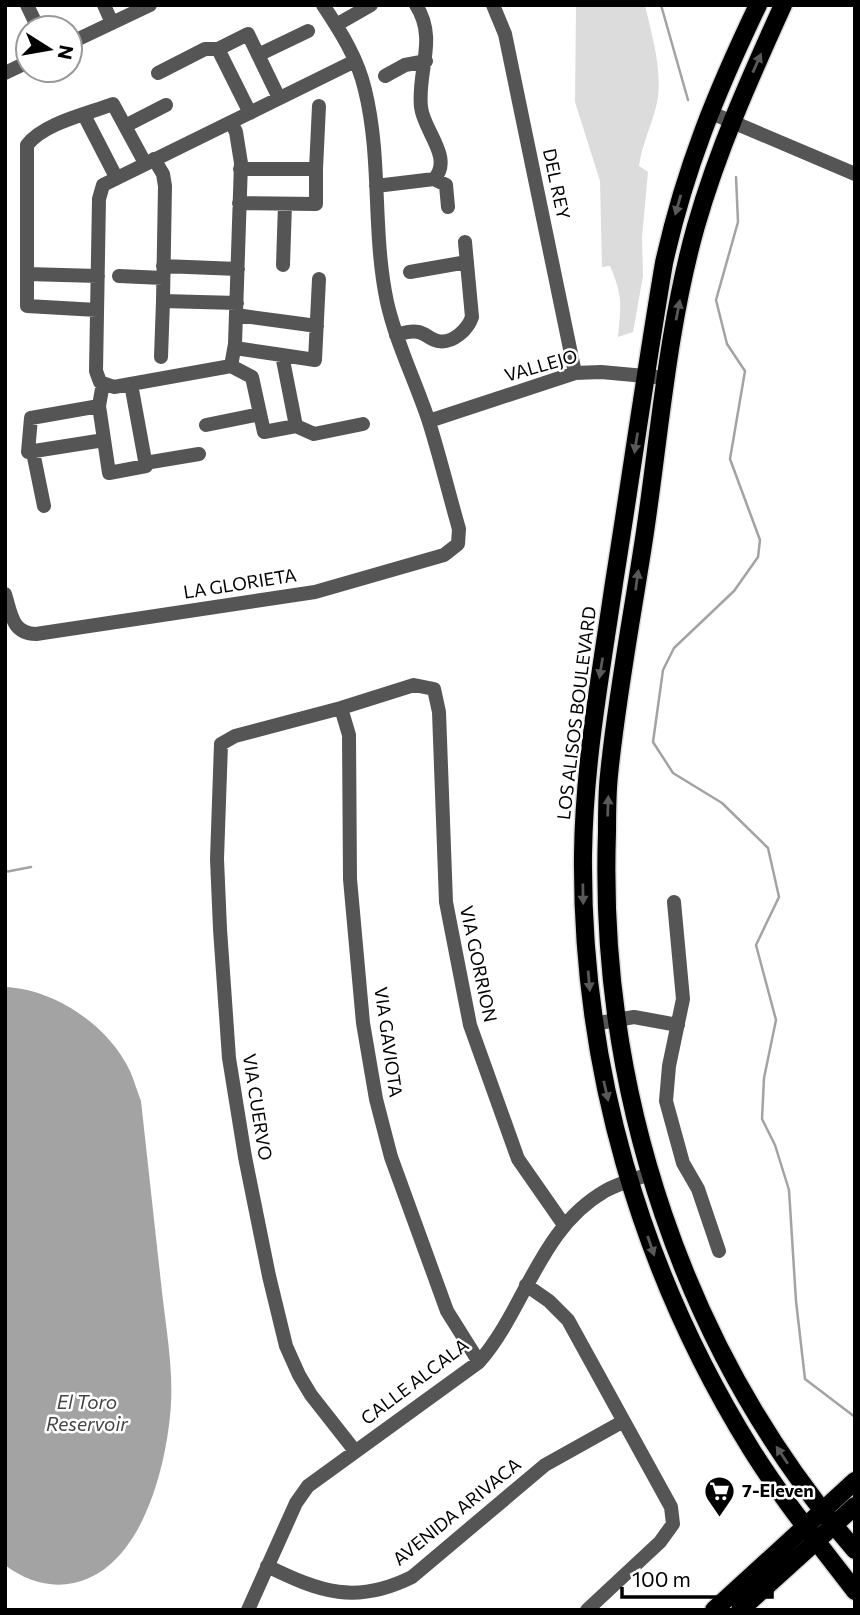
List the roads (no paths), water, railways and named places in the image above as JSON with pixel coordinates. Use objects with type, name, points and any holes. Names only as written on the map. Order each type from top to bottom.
[{"type":"main road","name":"LOS ALISOS BOULEVARD","points":[[758,5],[709,112],[686,176],[662,274],[594,719],[586,786],[583,909],[593,1024],[605,1088],[628,1181],[657,1263],[703,1364],[753,1452],[810,1534],[855,1591]]},
{"type":"main road","points":[[783,5],[731,121],[695,229],[677,312],[609,776],[607,917],[616,1020],[632,1107],[650,1174],[680,1258],[727,1363],[773,1441],[833,1525],[855,1550]]},
{"type":"main road","points":[[740,1610],[810,1534],[822,1510],[855,1481]]},
{"type":"main road","points":[[714,1610],[810,1534],[833,1525],[855,1506]]},
{"type":"street","points":[[103,5],[112,23]]},
{"type":"street","points":[[84,36],[150,5]]},
{"type":"street","points":[[323,5],[355,61],[365,90],[387,301],[396,335],[429,421]]},
{"type":"street","points":[[336,25],[371,5]]},
{"type":"street","points":[[416,5],[422,15],[428,38],[421,108],[440,158],[441,168],[435,179]]},
{"type":"street","name":"DEL REY","points":[[493,5],[505,34],[575,373]]},
{"type":"street","points":[[258,55],[308,31]]},
{"type":"street","points":[[158,73],[205,49],[218,48],[248,34],[279,98]]},
{"type":"street","points":[[218,48],[250,113]]},
{"type":"street","points":[[131,384],[146,466],[109,473],[99,406],[101,383],[96,371],[99,199],[109,181],[355,61]]},
{"type":"street","points":[[384,76],[405,65],[426,61]]},
{"type":"street","points":[[97,310],[27,306],[27,145],[34,136],[113,104],[125,126],[150,161],[163,174],[165,186],[161,357]]},
{"type":"street","points":[[125,126],[166,105]]},
{"type":"street","points":[[239,202],[316,204],[319,106]]},
{"type":"street","points":[[709,112],[855,174]]},
{"type":"street","points":[[84,115],[109,181]]},
{"type":"street","points":[[231,122],[239,144],[240,169],[235,348],[231,366]]},
{"type":"street","points":[[240,169],[316,169]]},
{"type":"street","points":[[376,186],[435,179],[446,185],[449,208]]},
{"type":"street","points":[[282,265],[285,204]]},
{"type":"street","points":[[396,335],[411,331],[421,332],[438,341],[445,341],[467,328],[472,317],[465,242]]},
{"type":"street","points":[[410,272],[467,262]]},
{"type":"street","points":[[119,276],[238,269]]},
{"type":"street","points":[[27,274],[98,276]]},
{"type":"street","points":[[235,348],[315,360],[319,279]]},
{"type":"street","points":[[163,301],[236,309],[317,326]]},
{"type":"street","points":[[282,355],[296,426]]},
{"type":"street","points":[[101,383],[114,387],[231,366],[252,377],[264,432],[296,426],[314,434],[363,424]]},
{"type":"street","name":"VALLEJO","points":[[429,421],[575,373],[601,372],[667,378]]},
{"type":"street","points":[[99,406],[31,418],[29,452],[104,440]]},
{"type":"street","points":[[206,425],[260,414]]},
{"type":"street","name":"LA GLORIETA","points":[[5,594],[15,626],[20,631],[36,634],[315,592],[444,555],[458,544],[459,529],[429,421]]},
{"type":"street","points":[[33,452],[44,506]]},
{"type":"street","points":[[145,463],[199,454]]},
{"type":"street","name":"VIA GORRION","points":[[341,708],[414,685],[434,689],[439,712],[446,902],[470,1026],[518,1159],[564,1225]]},
{"type":"street","name":"VIA CUERVO","points":[[341,708],[235,736],[221,744],[217,859],[229,1058],[245,1157],[269,1276],[286,1346],[299,1375],[311,1395],[355,1451]]},
{"type":"street","name":"VIA GAVIOTA","points":[[341,708],[349,735],[350,879],[363,1023],[376,1099],[391,1157],[447,1311],[479,1362]]},
{"type":"street","points":[[674,902],[683,999],[669,1066],[666,1101],[683,1163],[698,1189],[719,1251]]},
{"type":"street","points":[[593,1024],[634,1017],[678,1025]]},
{"type":"street","name":"CALLE ALCALA","points":[[248,1610],[296,1503],[308,1486],[479,1362],[492,1346],[544,1253],[564,1225],[590,1200],[606,1190],[650,1174]]},
{"type":"street","points":[[526,1285],[549,1301],[568,1320],[671,1507],[673,1524],[660,1542],[587,1610]]},
{"type":"street","name":"AVENIDA ARIVACA","points":[[267,1566],[327,1591],[351,1594],[374,1592],[393,1586],[412,1577],[545,1465],[622,1422]]},
{"type":"water","name":"El Toro Reservoir","points":[[5,987],[43,995],[78,1013],[109,1039],[130,1071],[141,1101],[169,1347],[169,1426],[159,1476],[150,1502],[125,1548],[109,1566],[89,1578],[67,1584],[35,1581],[5,1565]]},
{"type":"waterway","points":[[661,5],[688,100]]},
{"type":"waterway","points":[[736,177],[738,222],[716,300],[727,344],[745,371],[730,459],[760,540],[758,557],[734,591],[674,648],[663,670],[653,742],[673,773],[722,803],[768,848],[779,897],[756,945],[776,1020],[764,1078],[762,1119],[775,1145],[789,1190],[796,1301],[805,1379],[855,1417]]},
{"type":"waterway","points":[[5,872],[31,867]]},
{"type":"place","name":"7-Eleven","points":[[719,1518]]}]
